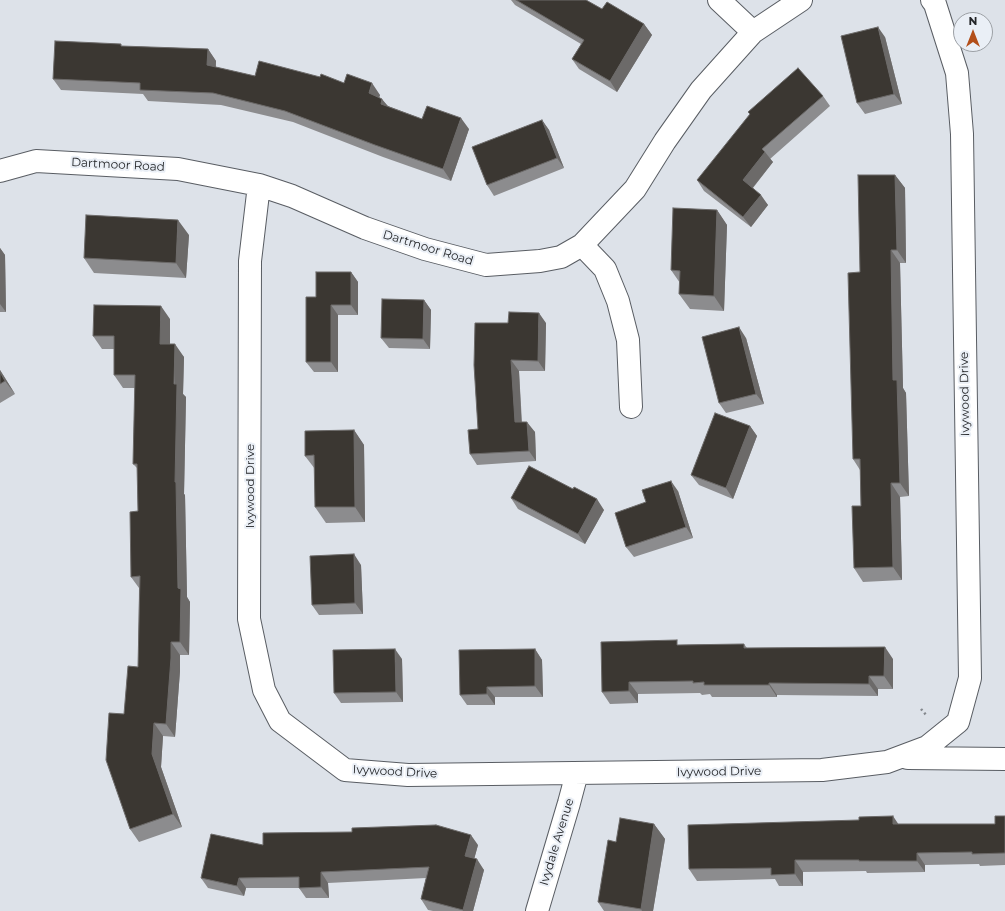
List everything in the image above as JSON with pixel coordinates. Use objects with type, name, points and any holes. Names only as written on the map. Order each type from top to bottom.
[{"type":"street","points":[[719,0],[753,32]]},
{"type":"street","name":"Dartmoor Road","points":[[0,171],[36,161],[178,169],[259,185],[292,196],[365,228],[425,250],[486,266],[540,262],[561,257],[582,245],[635,189],[665,141],[701,90],[753,32],[801,0]]},
{"type":"street","name":"Ivywood Drive","points":[[259,185],[250,261],[249,619],[264,690],[280,721],[345,770],[408,775],[822,770],[886,762],[927,747],[958,722],[970,678],[962,134],[957,73],[935,4],[932,0]]},
{"type":"street","points":[[582,245],[605,269],[618,301],[628,340],[631,407]]},
{"type":"street","name":"Ivywood Drive","points":[[900,757],[1005,759]]},
{"type":"street","name":"Ivydale Avenue","points":[[537,911],[577,773]]},
{"type":"path","points":[[922,709],[929,718]]},
{"type":"building","points":[[516,0],[586,0],[602,9],[607,2],[644,24],[610,81],[572,59],[584,40]]},
{"type":"building","points":[[878,27],[894,94],[857,103],[841,36]]},
{"type":"building","points":[[55,41],[121,44],[121,46],[208,49],[207,65],[255,76],[259,61],[320,77],[321,74],[344,83],[347,74],[372,83],[369,93],[382,99],[381,104],[422,119],[427,106],[461,118],[443,169],[285,111],[213,93],[140,90],[140,83],[53,79]]},
{"type":"building","points":[[798,68],[823,96],[762,149],[765,152],[743,180],[761,195],[743,217],[697,180],[750,114],[748,112]]},
{"type":"building","points":[[542,120],[557,158],[487,185],[472,147]]},
{"type":"building","points":[[858,175],[895,175],[897,250],[891,250],[893,380],[897,380],[900,483],[891,483],[893,567],[854,568],[852,506],[861,506],[860,459],[853,459],[848,273],[860,272]]},
{"type":"building","points":[[673,208],[717,210],[714,296],[679,294],[680,271],[671,270]]},
{"type":"building","points":[[86,215],[178,220],[176,263],[84,258]]},
{"type":"building","points":[[316,272],[351,272],[351,305],[331,305],[331,362],[306,362],[306,297],[316,297]]},
{"type":"building","points":[[382,299],[424,300],[423,339],[381,338]]},
{"type":"building","points":[[94,305],[161,306],[160,344],[175,344],[174,384],[177,384],[175,482],[178,588],[181,589],[180,642],[171,642],[166,724],[154,723],[152,754],[173,814],[130,829],[106,760],[109,713],[124,714],[128,666],[138,667],[140,576],[131,577],[130,512],[138,511],[137,464],[133,464],[135,375],[114,375],[114,336],[93,336]]},
{"type":"building","points":[[509,312],[539,313],[538,361],[511,360],[515,422],[527,422],[529,451],[470,454],[468,430],[478,429],[474,365],[475,323],[508,323]]},
{"type":"building","points":[[739,327],[756,394],[719,403],[702,337]]},
{"type":"building","points":[[0,372],[5,381],[0,384]]},
{"type":"building","points":[[715,413],[750,426],[726,488],[691,475]]},
{"type":"building","points":[[354,430],[355,507],[315,507],[314,455],[305,456],[305,431]]},
{"type":"building","points":[[529,466],[573,489],[574,487],[597,499],[578,534],[511,498]]},
{"type":"building","points":[[671,481],[686,527],[626,547],[615,513],[646,502],[642,490]]},
{"type":"building","points":[[354,554],[355,603],[312,605],[310,556]]},
{"type":"building","points":[[677,640],[677,645],[744,644],[744,648],[885,647],[884,676],[869,676],[869,684],[769,683],[769,685],[704,685],[704,682],[693,683],[693,681],[629,682],[629,691],[602,692],[601,642]]},
{"type":"building","points":[[395,649],[396,692],[334,693],[333,650]]},
{"type":"building","points":[[535,649],[535,686],[487,687],[487,694],[460,695],[459,650]]},
{"type":"building","points":[[893,816],[893,824],[995,824],[995,816],[1005,816],[1005,853],[917,853],[917,861],[795,860],[795,874],[771,875],[771,868],[689,869],[688,825],[859,820],[859,817]]},
{"type":"building","points":[[620,818],[654,824],[641,909],[598,902],[608,840],[616,842]]},
{"type":"building","points":[[436,825],[471,835],[465,856],[477,859],[463,910],[421,899],[429,867],[321,872],[321,887],[299,888],[299,877],[239,878],[237,886],[201,878],[211,834],[263,845],[263,833],[352,832],[352,828]]}]
